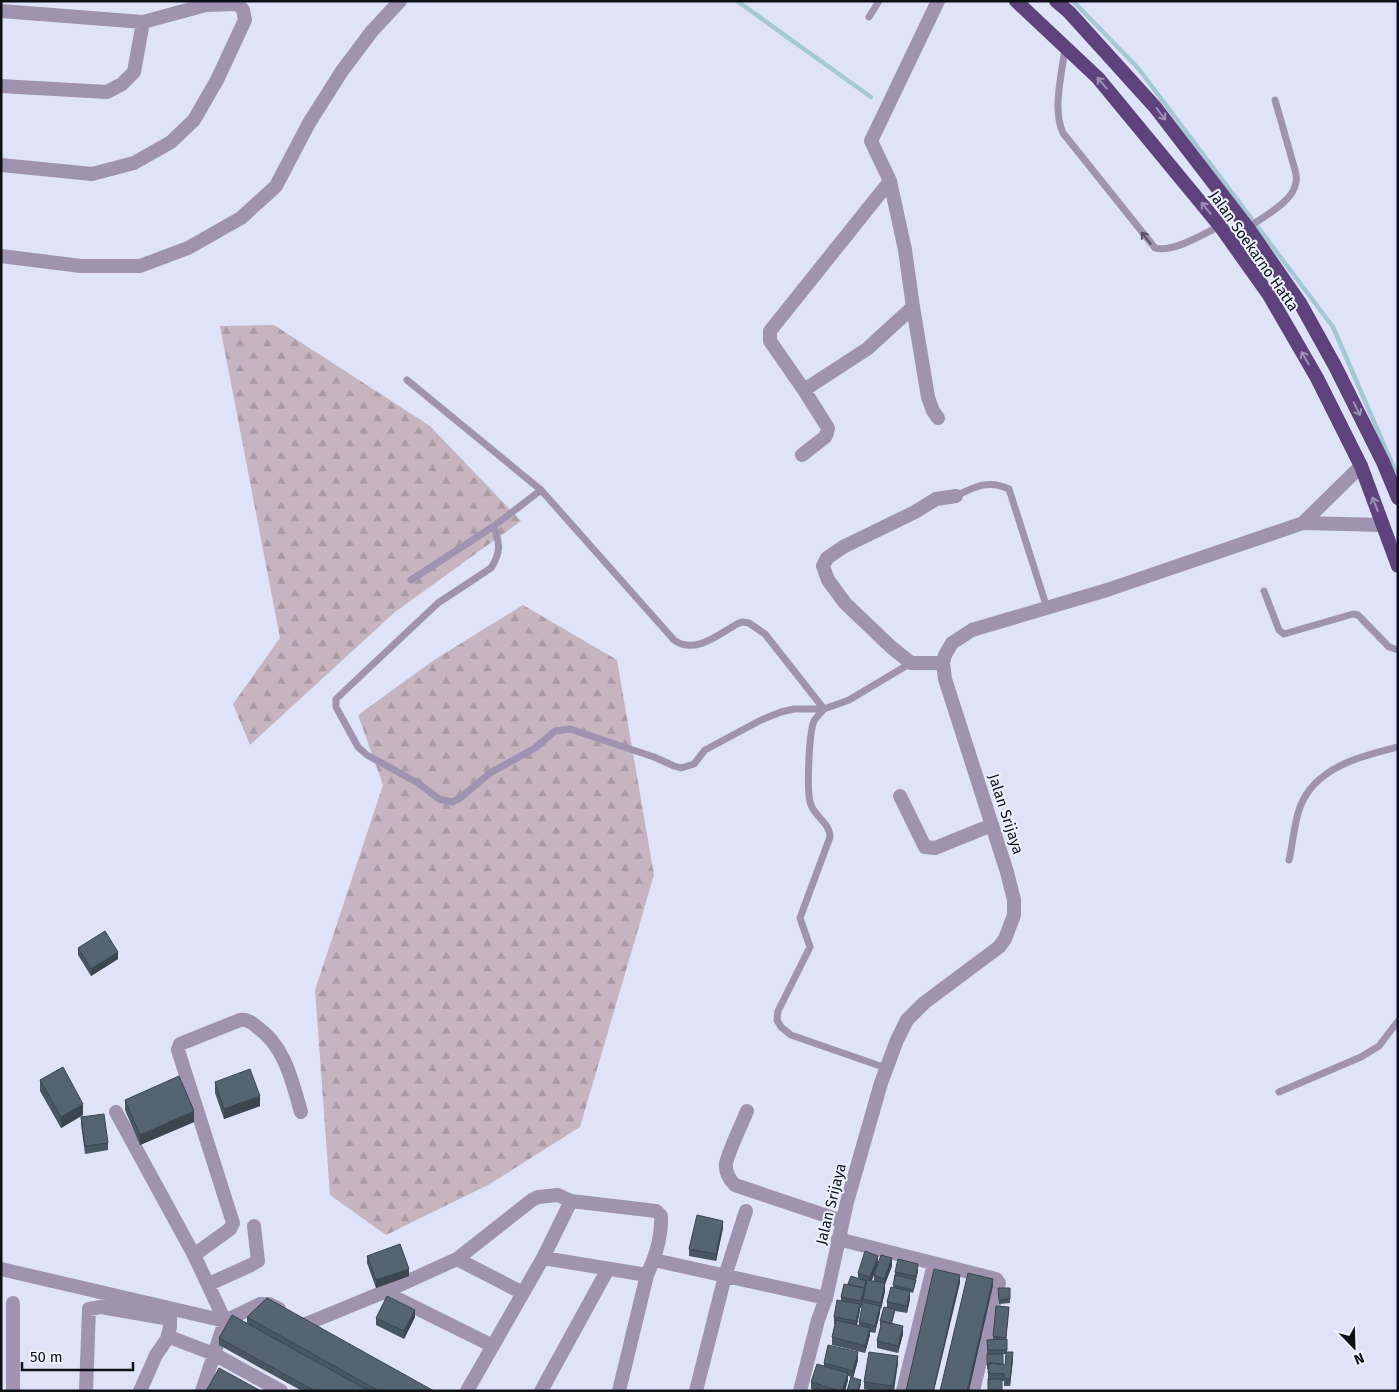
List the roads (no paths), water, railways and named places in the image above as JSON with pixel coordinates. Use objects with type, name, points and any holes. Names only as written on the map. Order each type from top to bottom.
[{"type":"highway","name":"Jalan Soekarno Hatta","points":[[1016,1],[1098,78],[1220,226],[1269,295],[1317,378],[1361,466],[1398,566]]},
{"type":"highway","name":"Jalan Soekarno Hatta","points":[[1056,1],[1069,12],[1156,107],[1250,226],[1300,303],[1335,366],[1383,462],[1396,483],[1398,498]]},
{"type":"street","points":[[1,256],[81,266],[140,266],[188,248],[241,218],[276,186],[309,123],[342,70],[372,31],[400,1]]},
{"type":"street","points":[[938,1],[871,141],[890,181],[905,250],[912,307],[928,397],[933,411],[938,418]]},
{"type":"street","points":[[1,11],[143,22],[206,5],[238,4],[243,10],[245,20],[217,80],[194,120],[170,142],[134,163],[92,174],[1,165]]},
{"type":"street","points":[[1,86],[108,92],[122,84],[134,72],[143,22]]},
{"type":"street","points":[[802,455],[825,437],[828,431],[804,390],[770,341],[770,331],[890,181]]},
{"type":"street","points":[[804,390],[868,349],[912,307]]},
{"type":"street","points":[[1303,523],[1361,466]]},
{"type":"street","points":[[956,496],[936,499],[843,547],[827,558],[823,566],[828,580],[845,603],[891,647],[911,663],[943,663],[952,643],[972,630],[1107,590],[1303,523],[1383,525]]},
{"type":"street","name":"Jalan Srijaya","points":[[800,1391],[818,1320],[826,1298],[842,1221],[881,1083],[897,1040],[907,1020],[924,1003],[999,947],[1011,927],[1014,915],[1014,900],[946,679],[943,663]]},
{"type":"street","points":[[900,796],[925,847],[929,849],[992,825]]},
{"type":"street","points":[[194,1255],[230,1228],[233,1223],[178,1050],[180,1044],[240,1020],[250,1021],[263,1030],[280,1052],[287,1066],[302,1112]]},
{"type":"street","points":[[747,1111],[726,1165],[728,1177],[731,1181],[735,1185],[842,1221]]},
{"type":"street","points":[[116,1112],[194,1255],[226,1321],[202,1391]]},
{"type":"street","points":[[306,1324],[384,1292],[457,1258],[538,1197],[558,1195],[571,1201],[656,1211],[659,1213],[661,1223],[654,1260],[647,1275],[619,1391]]},
{"type":"street","points":[[467,1391],[543,1258],[571,1201]]},
{"type":"street","points":[[696,1391],[725,1276],[746,1211]]},
{"type":"street","points":[[209,1284],[258,1261],[254,1226]]},
{"type":"street","points":[[838,1239],[994,1278],[999,1283],[973,1391]]},
{"type":"street","points":[[457,1258],[523,1293]]},
{"type":"street","points":[[543,1258],[647,1275]]},
{"type":"street","points":[[654,1260],[826,1298]]},
{"type":"street","points":[[904,1391],[934,1264]]},
{"type":"street","points":[[1,1269],[226,1321],[265,1303],[323,1334]]},
{"type":"street","points":[[541,1391],[608,1269]]},
{"type":"street","points":[[384,1292],[492,1346]]},
{"type":"street","points":[[13,1303],[13,1391]]},
{"type":"street","points":[[86,1391],[89,1309],[101,1307],[170,1319],[167,1339],[156,1355],[140,1391]]},
{"type":"street","points":[[167,1339],[172,1338],[214,1354],[281,1391]]},
{"type":"lane","points":[[869,17],[879,1]]},
{"type":"lane","points":[[1065,48],[1057,111],[1060,128],[1155,248],[1174,247],[1220,226]]},
{"type":"lane","points":[[1250,226],[1276,209],[1293,191],[1296,182],[1295,170],[1275,100]]},
{"type":"lane","points":[[407,380],[541,490],[674,640],[681,645],[700,644],[737,624],[742,622],[749,623],[765,634],[824,709]]},
{"type":"lane","points":[[956,496],[980,484],[1009,489],[1047,608]]},
{"type":"lane","points":[[411,580],[494,526],[541,490]]},
{"type":"lane","points":[[494,526],[499,550],[491,568],[438,603],[336,699],[336,707],[358,747],[367,755],[418,783],[439,799],[452,802],[459,799],[490,773],[535,748],[555,731],[570,729],[681,768],[694,764],[704,750],[761,720],[780,712],[803,708],[824,709],[849,700],[911,663]]},
{"type":"lane","points":[[1264,591],[1279,630],[1284,634],[1353,614],[1358,615],[1389,647],[1398,650]]},
{"type":"lane","points":[[824,709],[814,720],[811,732],[808,796],[810,805],[829,830],[830,837],[800,918],[810,947],[778,1011],[777,1020],[781,1027],[791,1035],[886,1068]]},
{"type":"lane","points":[[1289,860],[1300,808],[1308,791],[1332,770],[1361,756],[1398,747]]},
{"type":"lane","points":[[1279,1092],[1361,1057],[1379,1046],[1398,1020]]},
{"type":"waterway","points":[[737,1],[871,97]]},
{"type":"waterway","points":[[1073,1],[1138,68],[1333,327],[1398,477]]}]
